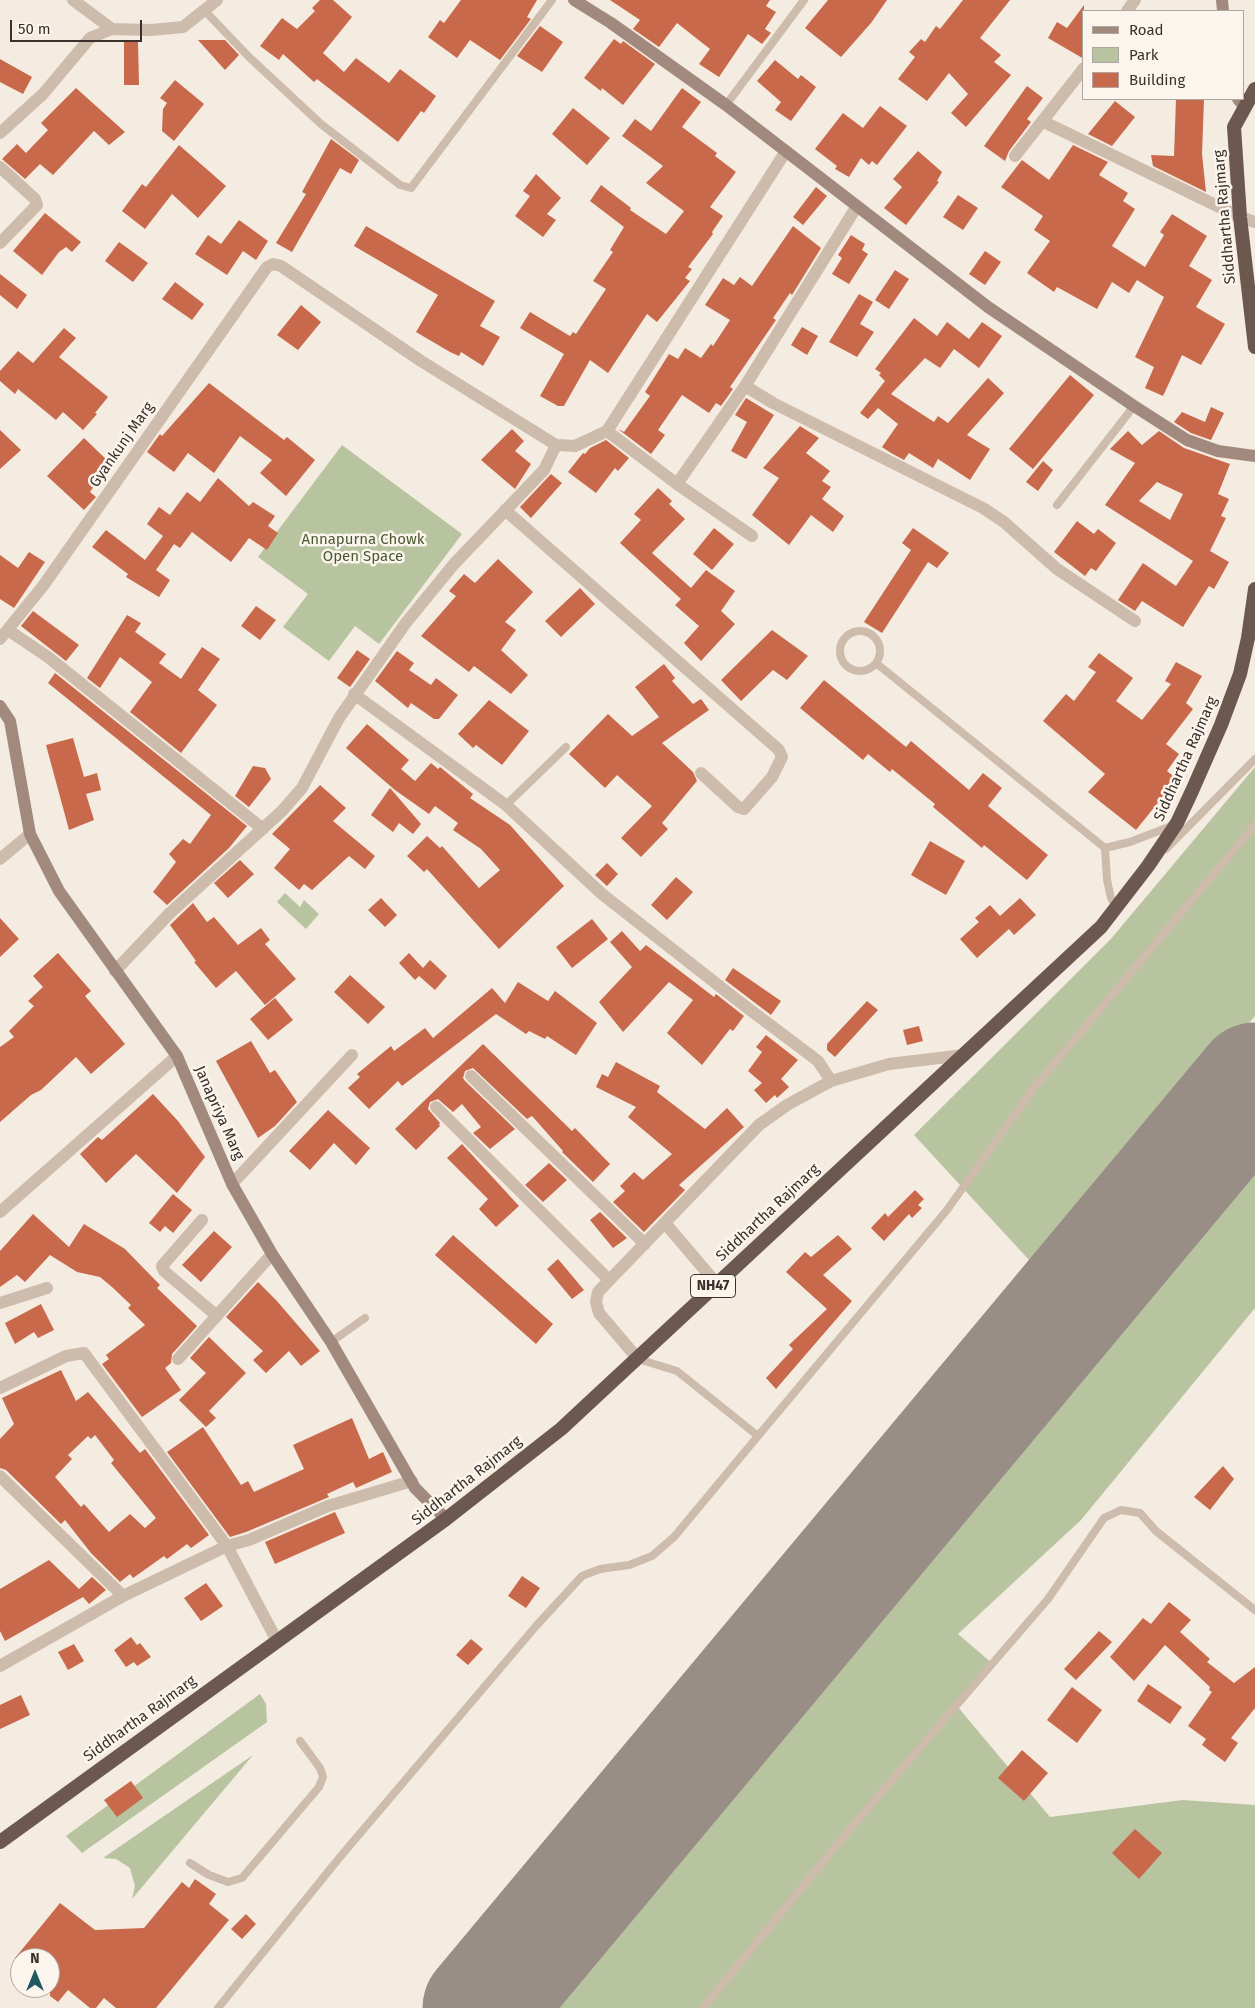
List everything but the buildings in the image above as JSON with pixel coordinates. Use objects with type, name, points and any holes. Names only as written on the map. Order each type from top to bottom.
[{"type":"highway","name":"Siddhartha Rajmarg","points":[[1245,100],[1255,89]]},
{"type":"highway","name":"Siddhartha Rajmarg","points":[[1242,103],[1234,127],[1240,217],[1255,347]]},
{"type":"highway","name":"Siddhartha Rajmarg","points":[[0,1842],[446,1519],[562,1429],[716,1283],[1101,927],[1148,866],[1177,823],[1221,725],[1240,674],[1248,638],[1255,589]]},
{"type":"main road","points":[[574,0],[618,28],[726,105],[988,307],[1134,406],[1187,440],[1218,451],[1255,456]]},
{"type":"main road","name":"Janapriya Marg","points":[[0,706],[10,721],[30,834],[59,891],[177,1056],[232,1184],[272,1254],[331,1342],[415,1488],[446,1519]]},
{"type":"street","points":[[74,0],[112,29]]},
{"type":"street","points":[[0,133],[43,94],[90,38],[112,29],[151,30],[183,26],[217,0]]},
{"type":"street","points":[[1015,156],[1082,71]]},
{"type":"street","points":[[1042,121],[1240,217],[1255,222]]},
{"type":"street","points":[[115,971],[170,913],[263,829],[302,788],[354,694],[454,564],[544,470],[556,445],[575,446],[606,431],[786,151]]},
{"type":"street","points":[[0,167],[35,199],[36,205],[0,243]]},
{"type":"street","points":[[676,484],[745,386],[857,206]]},
{"type":"street","name":"Gyankunj Marg","points":[[4,634],[43,586],[267,267],[273,264],[281,266],[420,362],[556,445]]},
{"type":"street","points":[[745,386],[773,403],[983,508],[1004,522],[1057,569],[1135,621]]},
{"type":"street","points":[[606,431],[676,484],[752,536]]},
{"type":"street","points":[[505,510],[779,750],[782,758],[772,777],[744,809],[738,807],[701,773]]},
{"type":"street","points":[[4,634],[63,668],[263,829]]},
{"type":"street","points":[[354,694],[506,804],[602,894],[740,1004],[818,1061],[831,1081]]},
{"type":"street","points":[[0,859],[30,834]]},
{"type":"street","points":[[232,1184],[352,1055]]},
{"type":"street","points":[[638,1359],[599,1313],[596,1302],[598,1292],[759,1124],[787,1105],[831,1081],[889,1064],[964,1055]]},
{"type":"street","points":[[0,1212],[177,1056]]},
{"type":"street","points":[[471,1076],[645,1244]]},
{"type":"street","points":[[436,1107],[609,1280]]},
{"type":"street","points":[[202,1220],[162,1266],[164,1271],[217,1316]]},
{"type":"street","points":[[665,1223],[716,1283]]},
{"type":"street","points":[[178,1359],[272,1254]]},
{"type":"street","points":[[0,1303],[47,1288]]},
{"type":"street","points":[[0,1388],[66,1356],[84,1353],[95,1365],[228,1546],[277,1641]]},
{"type":"street","points":[[0,1476],[123,1596]]},
{"type":"street","points":[[0,1666],[123,1596],[228,1546],[249,1540],[328,1506],[412,1481]]},
{"type":"lane","points":[[204,10],[249,57],[321,124],[400,185],[411,188],[552,0]]},
{"type":"lane","points":[[726,105],[804,0]]},
{"type":"lane","points":[[1057,505],[1134,406]]},
{"type":"lane","points":[[858,630],[873,635],[881,649],[876,663],[864,671],[857,671],[845,664],[840,654],[844,637],[858,630]]},
{"type":"lane","points":[[876,663],[1105,848],[1107,880],[1111,898],[1117,908]]},
{"type":"lane","points":[[506,804],[566,747]]},
{"type":"lane","points":[[1148,866],[1255,759]]},
{"type":"lane","points":[[1105,848],[1137,840],[1177,823]]},
{"type":"lane","points":[[218,2008],[340,1858],[536,1626],[582,1576],[600,1569],[629,1565],[652,1556],[674,1537],[947,1210],[1033,1088],[1255,825]]},
{"type":"lane","points":[[331,1342],[365,1318]]},
{"type":"lane","points":[[638,1359],[677,1371],[758,1436]]},
{"type":"lane","points":[[703,2008],[850,1829],[1048,1599],[1104,1518],[1121,1510],[1140,1513],[1156,1531],[1255,1610]]},
{"type":"lane","points":[[190,1863],[209,1875],[228,1882],[242,1878],[320,1787],[323,1777],[320,1768],[300,1741]]},
{"type":"green space","name":"Annapurna Chowk Open Space","points":[[342,445],[462,534],[379,644],[355,626],[329,661],[283,627],[308,594],[258,557]]},
{"type":"green space","points":[[1255,767],[1255,1016],[1041,1273],[914,1135],[1110,940]]},
{"type":"green space","points":[[285,893],[300,907],[304,900],[319,914],[306,929],[277,902]]},
{"type":"green space","points":[[1255,1163],[1255,1308],[1081,1520],[958,1634],[993,1664],[957,1706],[1050,1817],[1183,1800],[1255,1805],[1255,2008],[538,2008]]},
{"type":"green space","points":[[260,1694],[266,1704],[267,1722],[82,1853],[66,1836]]},
{"type":"green space","points":[[253,1755],[132,1899],[135,1886],[130,1868],[116,1859],[103,1858]]},
{"type":"taxiway","points":[[1212,1134],[1240,1119],[1255,1115]]},
{"type":"runway","points":[[482,2008],[1255,1082]]}]
